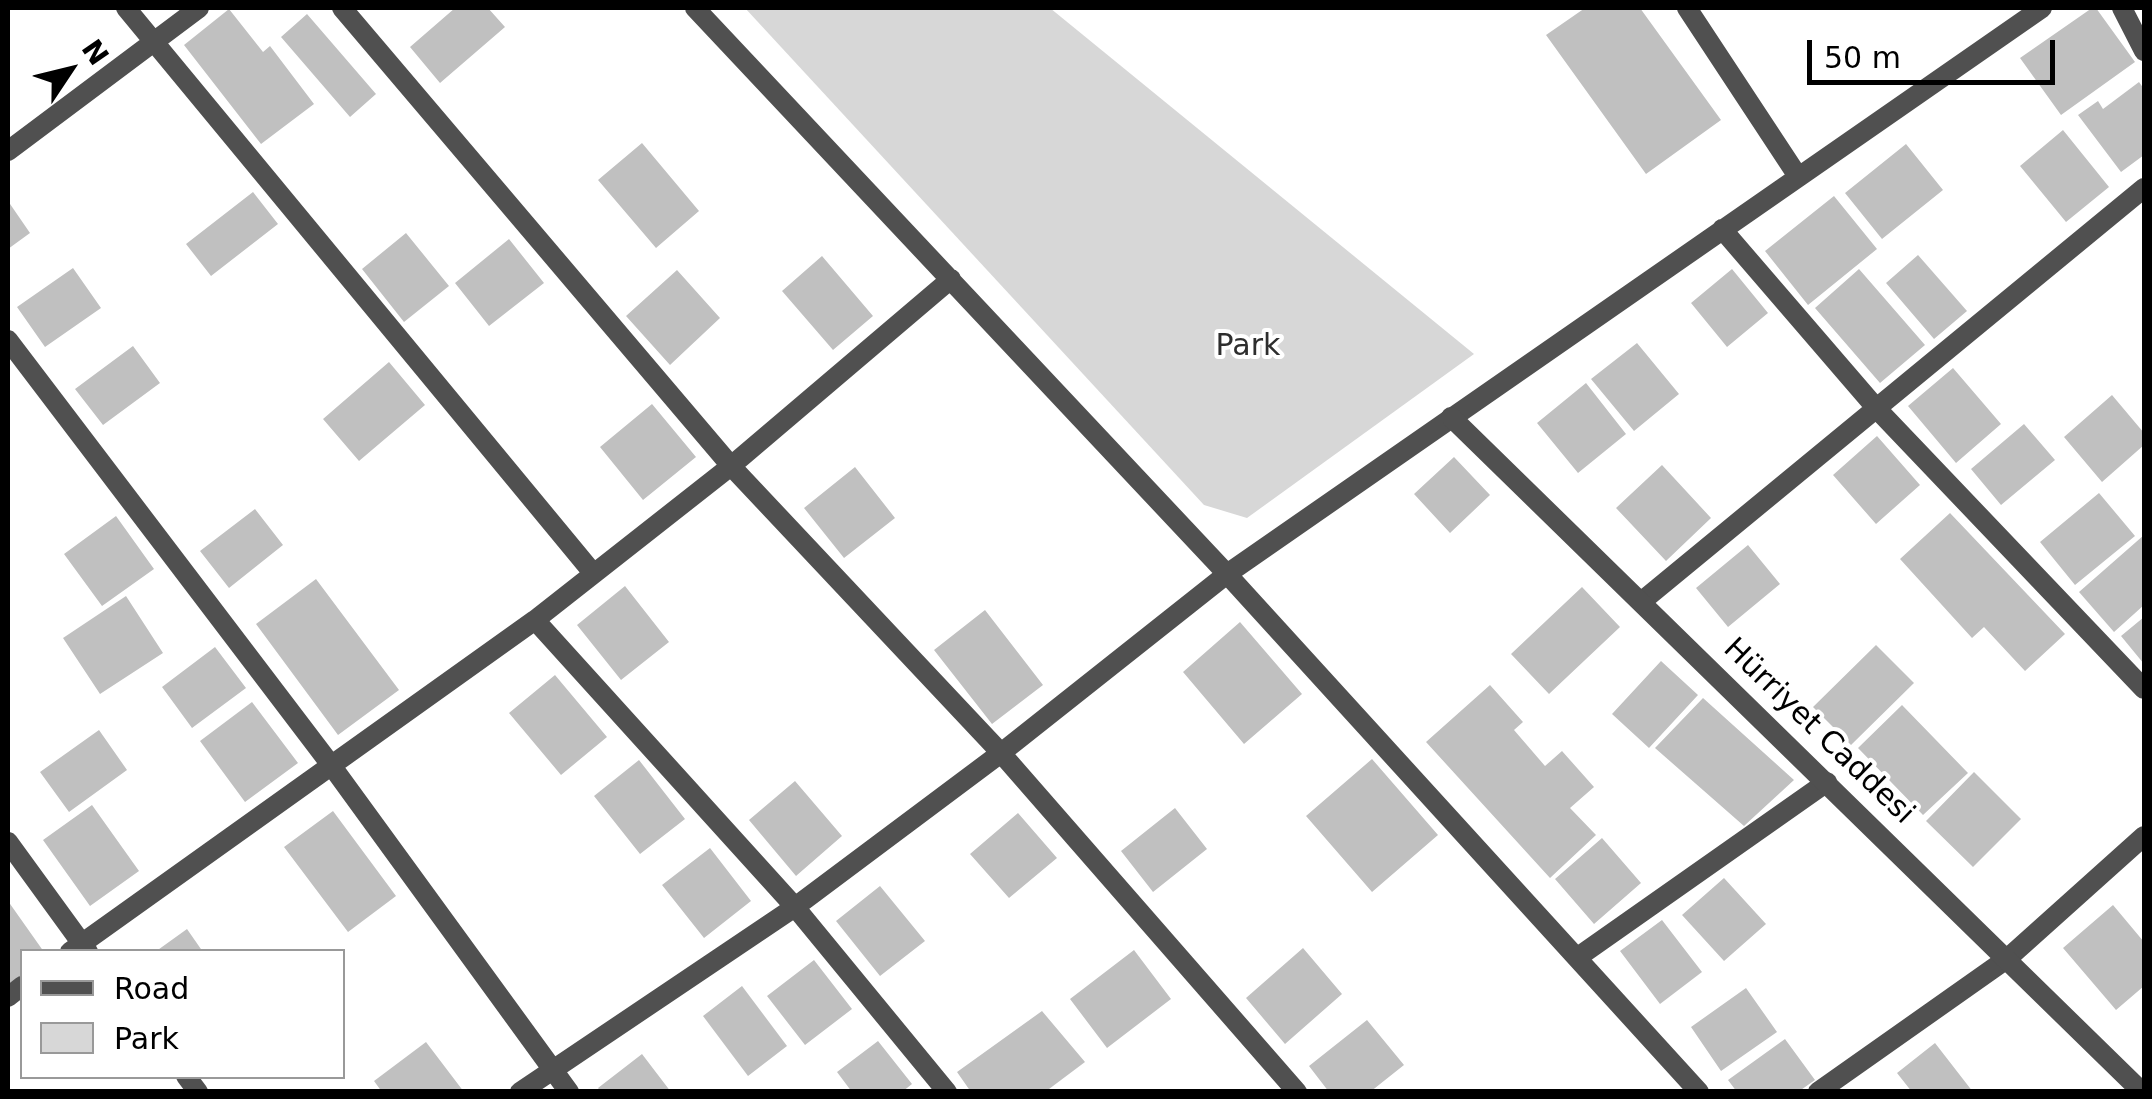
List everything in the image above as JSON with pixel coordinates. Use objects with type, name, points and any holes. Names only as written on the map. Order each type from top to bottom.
[{"type":"street","points":[[126,8],[593,573]]},
{"type":"street","points":[[8,151],[199,8]]},
{"type":"street","points":[[342,8],[731,466],[1001,753],[1298,1092]]},
{"type":"street","points":[[695,8],[1227,574],[1700,1092]]},
{"type":"street","points":[[1687,8],[1798,175]]},
{"type":"street","points":[[520,1092],[795,907],[1001,753],[1227,574],[2042,8]]},
{"type":"street","points":[[2122,8],[2144,50]]},
{"type":"street","points":[[1641,602],[2144,188]]},
{"type":"street","points":[[1722,229],[1877,409],[2144,689]]},
{"type":"street","points":[[8,842],[80,949],[331,764],[536,620],[731,466],[951,279]]},
{"type":"street","points":[[8,340],[331,764],[569,1092]]},
{"type":"street","name":"Hürriyet Caddesi","points":[[1451,418],[2142,1092]]},
{"type":"street","points":[[536,620],[795,907],[947,1092]]},
{"type":"street","points":[[1578,958],[1827,782]]},
{"type":"street","points":[[1818,1092],[2008,958],[2144,836]]},
{"type":"green space","name":"Park","points":[[745,8],[1050,8],[1474,354],[1247,518],[1204,505]]},
{"type":"building","points":[[455,8],[488,8],[505,27],[440,83],[410,47]]},
{"type":"building","points":[[1585,8],[1640,8],[1721,120],[1646,174],[1546,35]]},
{"type":"building","points":[[2096,8],[2135,62],[2061,115],[2020,58]]},
{"type":"building","points":[[229,9],[263,52],[270,46],[314,104],[261,144],[184,45]]},
{"type":"building","points":[[307,14],[376,94],[350,117],[281,37]]},
{"type":"building","points":[[2139,82],[2144,89],[2144,155],[2121,172],[2078,115],[2098,101],[2103,109]]},
{"type":"building","points":[[2063,130],[2109,187],[2066,222],[2020,166]]},
{"type":"building","points":[[642,143],[699,211],[656,248],[598,180]]},
{"type":"building","points":[[1906,144],[1943,190],[1882,239],[1845,193]]},
{"type":"building","points":[[253,192],[278,224],[211,276],[186,244]]},
{"type":"building","points":[[1834,196],[1877,249],[1808,305],[1765,251]]},
{"type":"building","points":[[8,201],[30,233],[8,249]]},
{"type":"building","points":[[406,233],[449,286],[404,322],[362,269]]},
{"type":"building","points":[[509,239],[544,283],[489,326],[455,283]]},
{"type":"building","points":[[1918,255],[1967,311],[1934,339],[1886,283]]},
{"type":"building","points":[[822,256],[873,316],[833,350],[782,291]]},
{"type":"building","points":[[73,268],[101,308],[45,347],[17,307]]},
{"type":"building","points":[[1732,269],[1768,313],[1727,347],[1691,303]]},
{"type":"building","points":[[1859,269],[1925,345],[1880,383],[1815,308]]},
{"type":"building","points":[[677,270],[720,318],[670,365],[626,316]]},
{"type":"building","points":[[1637,343],[1679,394],[1634,431],[1591,379]]},
{"type":"building","points":[[133,346],[160,383],[103,425],[75,389]]},
{"type":"building","points":[[389,362],[425,405],[359,461],[323,419]]},
{"type":"building","points":[[1953,368],[2001,424],[1956,463],[1908,406]]},
{"type":"building","points":[[1586,383],[1626,434],[1578,473],[1537,423]]},
{"type":"building","points":[[2112,395],[2144,433],[2144,445],[2102,482],[2064,437]]},
{"type":"building","points":[[652,404],[696,457],[643,500],[600,447]]},
{"type":"building","points":[[2024,424],[2055,460],[2001,505],[1971,469]]},
{"type":"building","points":[[1877,436],[1920,485],[1876,524],[1833,475]]},
{"type":"building","points":[[1454,457],[1490,495],[1450,533],[1414,494]]},
{"type":"building","points":[[1662,465],[1711,518],[1666,561],[1616,508]]},
{"type":"building","points":[[855,467],[895,518],[844,558],[804,508]]},
{"type":"building","points":[[2099,493],[2135,536],[2075,585],[2040,542]]},
{"type":"building","points":[[255,509],[283,545],[229,588],[200,551]]},
{"type":"building","points":[[1950,513],[2065,634],[2025,671],[1984,627],[1972,638],[1900,559]]},
{"type":"building","points":[[116,516],[154,569],[102,606],[64,554]]},
{"type":"building","points":[[2144,535],[2144,605],[2114,632],[2079,592]]},
{"type":"building","points":[[1748,545],[1780,584],[1728,627],[1696,588]]},
{"type":"building","points":[[316,579],[399,690],[338,735],[256,624]]},
{"type":"building","points":[[625,586],[669,642],[621,680],[577,625]]},
{"type":"building","points":[[1582,587],[1620,627],[1549,694],[1511,654]]},
{"type":"building","points":[[126,596],[163,653],[100,694],[63,638]]},
{"type":"building","points":[[985,610],[1043,685],[992,724],[934,650]]},
{"type":"building","points":[[2144,617],[2144,664],[2121,636]]},
{"type":"building","points":[[1240,622],[1302,694],[1244,744],[1183,672]]},
{"type":"building","points":[[1876,645],[1914,683],[1851,745],[1813,707]]},
{"type":"building","points":[[215,647],[246,688],[192,728],[162,687]]},
{"type":"building","points":[[1661,661],[1698,695],[1649,748],[1612,714]]},
{"type":"building","points":[[555,675],[607,737],[561,775],[509,713]]},
{"type":"building","points":[[1490,685],[1523,722],[1514,730],[1545,766],[1562,751],[1594,787],[1570,808],[1596,835],[1550,878],[1426,742]]},
{"type":"building","points":[[1703,698],[1794,780],[1744,826],[1655,748]]},
{"type":"building","points":[[252,702],[298,763],[245,802],[200,741]]},
{"type":"building","points":[[1902,705],[1968,773],[1923,815],[1858,748]]},
{"type":"building","points":[[99,730],[127,770],[69,812],[40,772]]},
{"type":"building","points":[[1372,759],[1438,835],[1372,892],[1306,816]]},
{"type":"building","points":[[639,760],[685,819],[640,854],[594,796]]},
{"type":"building","points":[[1974,772],[2021,819],[1973,867],[1926,821]]},
{"type":"building","points":[[795,781],[842,836],[796,876],[749,820]]},
{"type":"building","points":[[92,805],[139,871],[90,906],[43,840]]},
{"type":"building","points":[[1175,808],[1207,849],[1153,892],[1121,851]]},
{"type":"building","points":[[333,811],[396,896],[348,932],[284,847]]},
{"type":"building","points":[[1018,813],[1057,858],[1009,898],[970,854]]},
{"type":"building","points":[[1602,838],[1641,883],[1594,924],[1555,879]]},
{"type":"building","points":[[710,848],[751,901],[704,938],[662,885]]},
{"type":"building","points":[[1724,878],[1766,924],[1724,961],[1682,915]]},
{"type":"building","points":[[880,886],[925,941],[880,976],[836,921]]},
{"type":"building","points":[[8,901],[42,949],[20,949],[20,977],[8,986]]},
{"type":"building","points":[[2113,905],[2144,942],[2144,986],[2116,1010],[2063,948]]},
{"type":"building","points":[[1662,920],[1702,972],[1660,1004],[1620,951]]},
{"type":"building","points":[[187,929],[201,949],[159,949]]},
{"type":"building","points":[[1303,948],[1342,994],[1285,1044],[1246,998]]},
{"type":"building","points":[[1134,950],[1171,999],[1107,1048],[1070,999]]},
{"type":"building","points":[[814,960],[852,1009],[805,1045],[767,996]]},
{"type":"building","points":[[742,986],[787,1046],[748,1076],[703,1016]]},
{"type":"building","points":[[1746,988],[1777,1032],[1721,1071],[1691,1027]]},
{"type":"building","points":[[1042,1011],[1085,1062],[1045,1092],[971,1092],[957,1072]]},
{"type":"building","points":[[1367,1020],[1404,1065],[1370,1092],[1329,1092],[1309,1066]]},
{"type":"building","points":[[1785,1039],[1815,1080],[1798,1092],[1737,1092],[1728,1080]]},
{"type":"building","points":[[878,1041],[912,1084],[902,1092],[852,1092],[837,1072]]},
{"type":"building","points":[[426,1042],[464,1092],[382,1092],[374,1081]]},
{"type":"building","points":[[1935,1043],[1973,1092],[1912,1092],[1897,1073]]},
{"type":"building","points":[[642,1054],[671,1092],[601,1092],[598,1088]]}]
